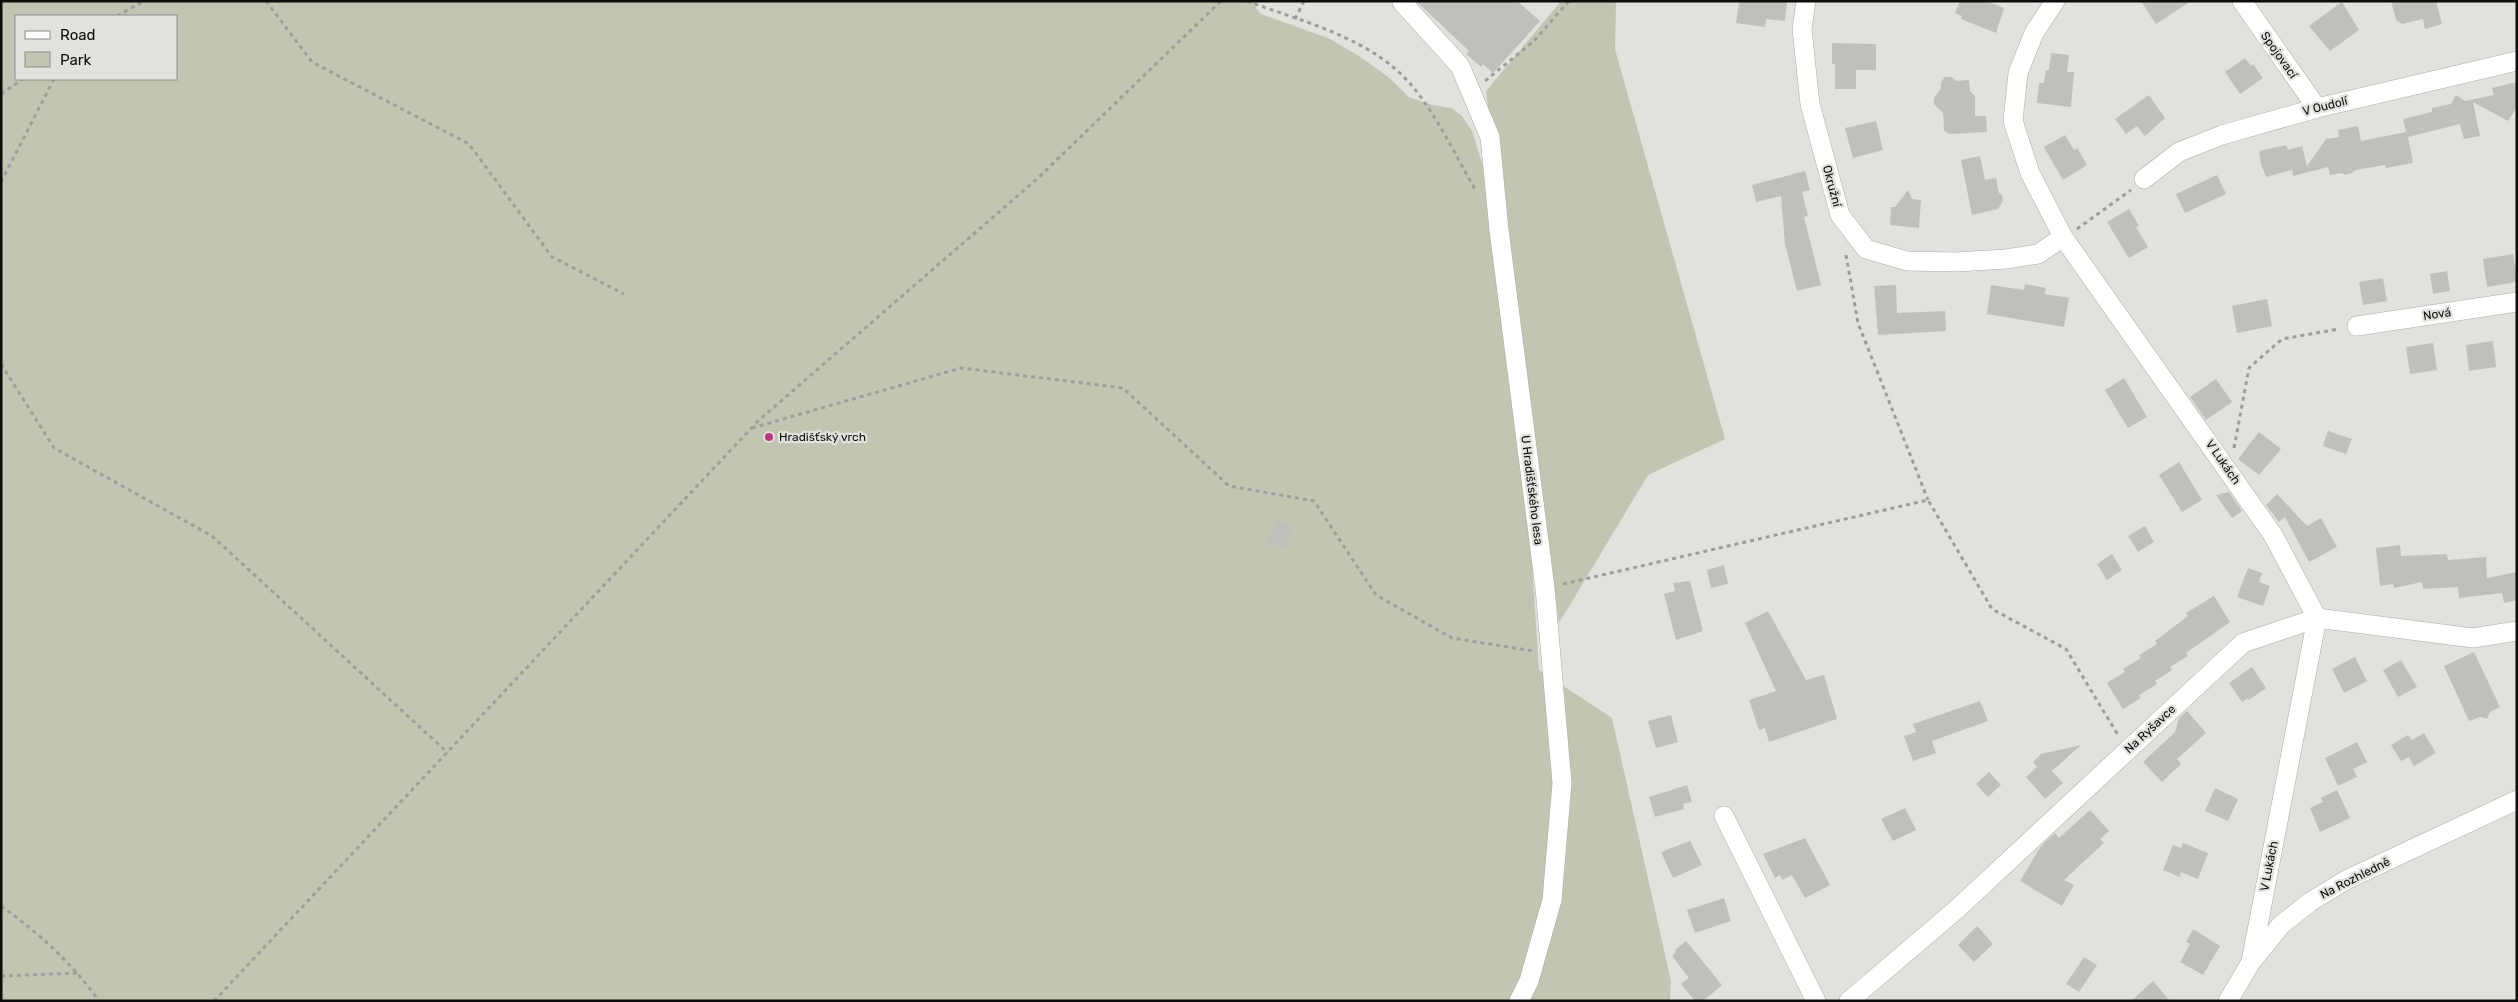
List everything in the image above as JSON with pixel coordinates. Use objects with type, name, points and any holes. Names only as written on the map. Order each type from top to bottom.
[{"type":"street","name":"Okružní","points":[[1806,1],[1802,29],[1810,104],[1840,215],[1866,249],[1907,262],[2006,259],[2038,254],[2064,237]]},
{"type":"street","name":"V Lukách","points":[[2055,1],[2034,33],[2018,73],[2013,121],[2030,173],[2064,237],[2273,535],[2317,618],[2251,962]]},
{"type":"street","name":"Spojovací","points":[[2242,1],[2317,108]]},
{"type":"street","name":"U Hradišťského lesa","points":[[1402,2],[1460,66],[1490,137],[1499,230],[1545,588],[1562,783],[1552,900],[1529,981],[1519,1001]]},
{"type":"street","name":"V Oudolí","points":[[2144,179],[2180,152],[2222,135],[2317,108],[2517,61]]},
{"type":"street","name":"Nová","points":[[2357,326],[2517,302]]},
{"type":"street","name":"Na Ryšavce","points":[[1849,1001],[1956,908],[2243,643],[2317,618],[2473,638],[2517,631]]},
{"type":"street","name":"Na Rozhledně","points":[[2228,1001],[2251,962],[2281,925],[2310,902],[2346,880],[2517,800]]},
{"type":"street","points":[[1724,816],[1816,1001]]},
{"type":"path","points":[[118,15],[144,1]]},
{"type":"path","points":[[266,1],[312,62],[469,144],[552,257],[624,294]]},
{"type":"path","points":[[214,1001],[751,429],[1036,179],[1221,1]]},
{"type":"path","points":[[1247,1],[1345,37],[1387,62],[1416,92],[1480,197]]},
{"type":"path","points":[[1295,19],[1304,1]]},
{"type":"path","points":[[1471,92],[1534,41],[1569,1]]},
{"type":"path","points":[[1,94],[21,80]]},
{"type":"path","points":[[1,182],[53,80]]},
{"type":"path","points":[[2064,237],[2096,217],[2144,179]]},
{"type":"path","points":[[1846,254],[1858,323],[1928,500],[1992,609],[2066,649],[2127,750]]},
{"type":"path","points":[[2229,471],[2249,368],[2282,339],[2357,326]]},
{"type":"path","points":[[1,364],[54,448],[212,536],[448,753]]},
{"type":"path","points":[[751,429],[961,368],[1123,388],[1229,486],[1314,501],[1376,595],[1452,638],[1551,653]]},
{"type":"path","points":[[1545,588],[1928,500]]},
{"type":"path","points":[[1,906],[32,928],[79,973],[99,1001]]},
{"type":"path","points":[[1,976],[79,973]]},
{"type":"green space","points":[[1,1],[1254,1],[1256,8],[1261,14],[1328,38],[1359,56],[1387,76],[1409,97],[1432,105],[1451,108],[1462,116],[1472,131],[1486,176],[1530,533],[1539,670],[1612,718],[1671,981],[1670,1001],[1,1001]]},
{"type":"green space","points":[[1561,1],[1616,1],[1615,49],[1725,439],[1648,475],[1559,623],[1486,91]]},
{"type":"building","points":[[1416,1],[1517,1],[1540,21],[1493,73],[1483,64],[1481,67],[1466,54],[1469,51]]},
{"type":"building","points":[[1739,1],[1787,1],[1785,21],[1766,19],[1765,27],[1736,23]]},
{"type":"building","points":[[1960,1],[1986,1],[2004,8],[1996,33],[1961,19],[1962,16],[1955,13]]},
{"type":"building","points":[[2141,1],[2191,1],[2156,24]]},
{"type":"building","points":[[2391,1],[2436,1],[2442,24],[2425,29],[2423,19],[2402,24],[2396,20]]},
{"type":"building","points":[[2342,2],[2359,30],[2330,51],[2309,26]]},
{"type":"building","points":[[1832,43],[1876,44],[1876,70],[1856,70],[1856,89],[1835,89],[1835,64],[1832,64]]},
{"type":"building","points":[[2051,53],[2069,55],[2067,72],[2074,72],[2071,107],[2037,103],[2039,83],[2044,83],[2046,70],[2049,70]]},
{"type":"building","points":[[2245,58],[2251,66],[2253,64],[2263,78],[2240,94],[2225,72]]},
{"type":"building","points":[[1945,77],[1952,77],[1956,81],[1969,80],[1970,91],[1975,96],[1975,116],[1986,116],[1987,132],[1949,134],[1944,130],[1943,113],[1934,104],[1934,98],[1941,88],[1941,82]]},
{"type":"building","points":[[2517,82],[2517,107],[2508,121],[2473,102],[2480,136],[2464,139],[2460,124],[2408,137],[2413,163],[2386,168],[2385,165],[2355,170],[2345,175],[2342,173],[2330,175],[2328,167],[2293,176],[2292,170],[2266,177],[2261,164],[2259,151],[2286,145],[2288,150],[2302,146],[2307,166],[2326,139],[2339,137],[2338,130],[2358,126],[2361,141],[2406,132],[2403,119],[2432,112],[2432,108],[2451,104],[2456,95],[2465,101],[2494,95],[2492,88]]},
{"type":"building","points":[[2149,95],[2165,118],[2145,136],[2137,126],[2126,134],[2115,119]]},
{"type":"building","points":[[1876,121],[1883,150],[1853,158],[1845,128]]},
{"type":"building","points":[[2065,135],[2074,150],[2077,148],[2087,165],[2063,180],[2044,147]]},
{"type":"building","points":[[1980,156],[1985,180],[1996,178],[2003,201],[1998,209],[1972,215],[1961,160]]},
{"type":"building","points":[[1805,171],[1810,190],[1802,192],[1808,216],[1804,217],[1821,285],[1797,291],[1785,244],[1781,196],[1756,202],[1752,185]]},
{"type":"building","points":[[2217,175],[2226,194],[2185,213],[2176,194]]},
{"type":"building","points":[[1908,190],[1912,199],[1921,200],[1919,228],[1890,225],[1891,207],[1895,207]]},
{"type":"building","points":[[2129,209],[2139,226],[2136,227],[2148,247],[2129,258],[2107,222]]},
{"type":"building","points":[[2513,254],[2517,282],[2487,287],[2483,259]]},
{"type":"building","points":[[2447,271],[2450,291],[2433,294],[2430,274]]},
{"type":"building","points":[[2383,278],[2387,301],[2363,305],[2359,282]]},
{"type":"building","points":[[2025,284],[2046,288],[2045,294],[2069,298],[2064,327],[1987,314],[1991,285],[2024,290]]},
{"type":"building","points":[[1896,285],[1897,313],[1945,311],[1946,331],[1878,335],[1874,286]]},
{"type":"building","points":[[2267,299],[2272,326],[2237,333],[2232,306]]},
{"type":"building","points":[[2493,341],[2496,367],[2469,371],[2466,345]]},
{"type":"building","points":[[2433,343],[2437,370],[2410,374],[2406,347]]},
{"type":"building","points":[[2124,378],[2147,417],[2128,428],[2105,390]]},
{"type":"building","points":[[2216,379],[2232,402],[2206,420],[2190,397]]},
{"type":"building","points":[[2328,431],[2352,439],[2346,454],[2323,446]]},
{"type":"building","points":[[2259,432],[2281,449],[2259,475],[2238,459]]},
{"type":"building","points":[[2179,462],[2202,500],[2182,512],[2159,475]]},
{"type":"building","points":[[2229,492],[2242,511],[2232,518],[2216,495]]},
{"type":"building","points":[[2277,494],[2307,526],[2321,518],[2337,547],[2309,562],[2285,517],[2279,522],[2266,505]]},
{"type":"building","points":[[1276,519],[1292,526],[1284,549],[1267,542]]},
{"type":"building","points":[[2145,526],[2154,542],[2138,552],[2128,536]]},
{"type":"building","points":[[2400,545],[2401,556],[2447,554],[2448,560],[2486,557],[2487,578],[2517,572],[2517,600],[2504,603],[2502,593],[2459,598],[2458,587],[2423,589],[2422,582],[2394,588],[2393,584],[2380,586],[2376,548]]},
{"type":"building","points":[[2112,554],[2122,570],[2107,580],[2097,564]]},
{"type":"building","points":[[1724,565],[1728,584],[1711,588],[1707,570]]},
{"type":"building","points":[[2248,568],[2262,573],[2259,582],[2270,586],[2263,606],[2237,597]]},
{"type":"building","points":[[1690,581],[1703,631],[1676,640],[1664,594],[1675,591],[1673,583]]},
{"type":"building","points":[[2214,596],[2230,622],[2186,653],[2188,656],[2170,667],[2172,670],[2155,681],[2157,684],[2139,695],[2141,698],[2123,709],[2107,683],[2125,672],[2123,669],[2141,658],[2139,655],[2157,644],[2155,641],[2188,616],[2186,613]]},
{"type":"building","points":[[1768,611],[1806,680],[1824,675],[1837,719],[1769,742],[1765,728],[1759,730],[1749,700],[1776,691],[1745,623]]},
{"type":"building","points":[[2474,652],[2500,707],[2490,712],[2487,719],[2480,717],[2469,721],[2444,666]]},
{"type":"building","points":[[2355,657],[2367,681],[2344,693],[2332,669]]},
{"type":"building","points":[[2401,660],[2417,687],[2398,697],[2383,670]]},
{"type":"building","points":[[2252,667],[2266,688],[2249,700],[2248,698],[2242,702],[2229,683]]},
{"type":"building","points":[[1980,701],[1988,721],[1932,741],[1936,753],[1913,761],[1904,736],[1916,732],[1913,724]]},
{"type":"building","points":[[2187,711],[2206,733],[2177,759],[2181,764],[2162,782],[2143,762],[2175,732],[2179,718]]},
{"type":"building","points":[[1671,715],[1678,742],[1656,748],[1648,721]]},
{"type":"building","points":[[2424,733],[2436,753],[2414,766],[2409,757],[2401,761],[2391,745],[2408,735],[2412,740]]},
{"type":"building","points":[[2357,742],[2367,762],[2353,769],[2357,777],[2338,786],[2325,758]]},
{"type":"building","points":[[2081,745],[2052,771],[2063,783],[2045,799],[2026,777],[2037,767],[2033,762],[2041,754]]},
{"type":"building","points":[[1989,772],[2001,785],[1988,797],[1976,784]]},
{"type":"building","points":[[1687,785],[1692,802],[1683,804],[1684,809],[1655,817],[1649,797]]},
{"type":"building","points":[[2215,788],[2238,799],[2228,821],[2205,811]]},
{"type":"building","points":[[2337,790],[2350,818],[2320,832],[2310,808],[2323,802],[2321,798]]},
{"type":"building","points":[[1905,808],[1916,830],[1893,841],[1881,819]]},
{"type":"building","points":[[2090,810],[2109,831],[2100,839],[2104,843],[2064,880],[2074,885],[2062,906],[2020,881],[2041,846],[2055,833],[2059,838]]},
{"type":"building","points":[[1805,838],[1830,885],[1805,898],[1792,875],[1782,880],[1780,875],[1775,878],[1763,854]]},
{"type":"building","points":[[1690,841],[1702,865],[1673,878],[1661,852]]},
{"type":"building","points":[[2183,843],[2208,853],[2198,879],[2181,872],[2180,877],[2163,870],[2173,845],[2181,848]]},
{"type":"building","points":[[1724,898],[1731,921],[1695,933],[1687,910]]},
{"type":"building","points":[[1977,926],[1993,944],[1974,962],[1958,945]]},
{"type":"building","points":[[2193,929],[2220,946],[2203,975],[2180,962],[2190,944],[2186,942]]},
{"type":"building","points":[[1686,941],[1722,985],[1703,1001],[1695,1001],[1681,984],[1689,978],[1672,956],[1676,952],[1675,950]]},
{"type":"building","points":[[2084,957],[2097,965],[2079,992],[2066,984]]},
{"type":"building","points":[[2153,981],[2170,1001],[2131,1001]]},
{"type":"place","name":"Hradišťský vrch","points":[[769,437]]}]
